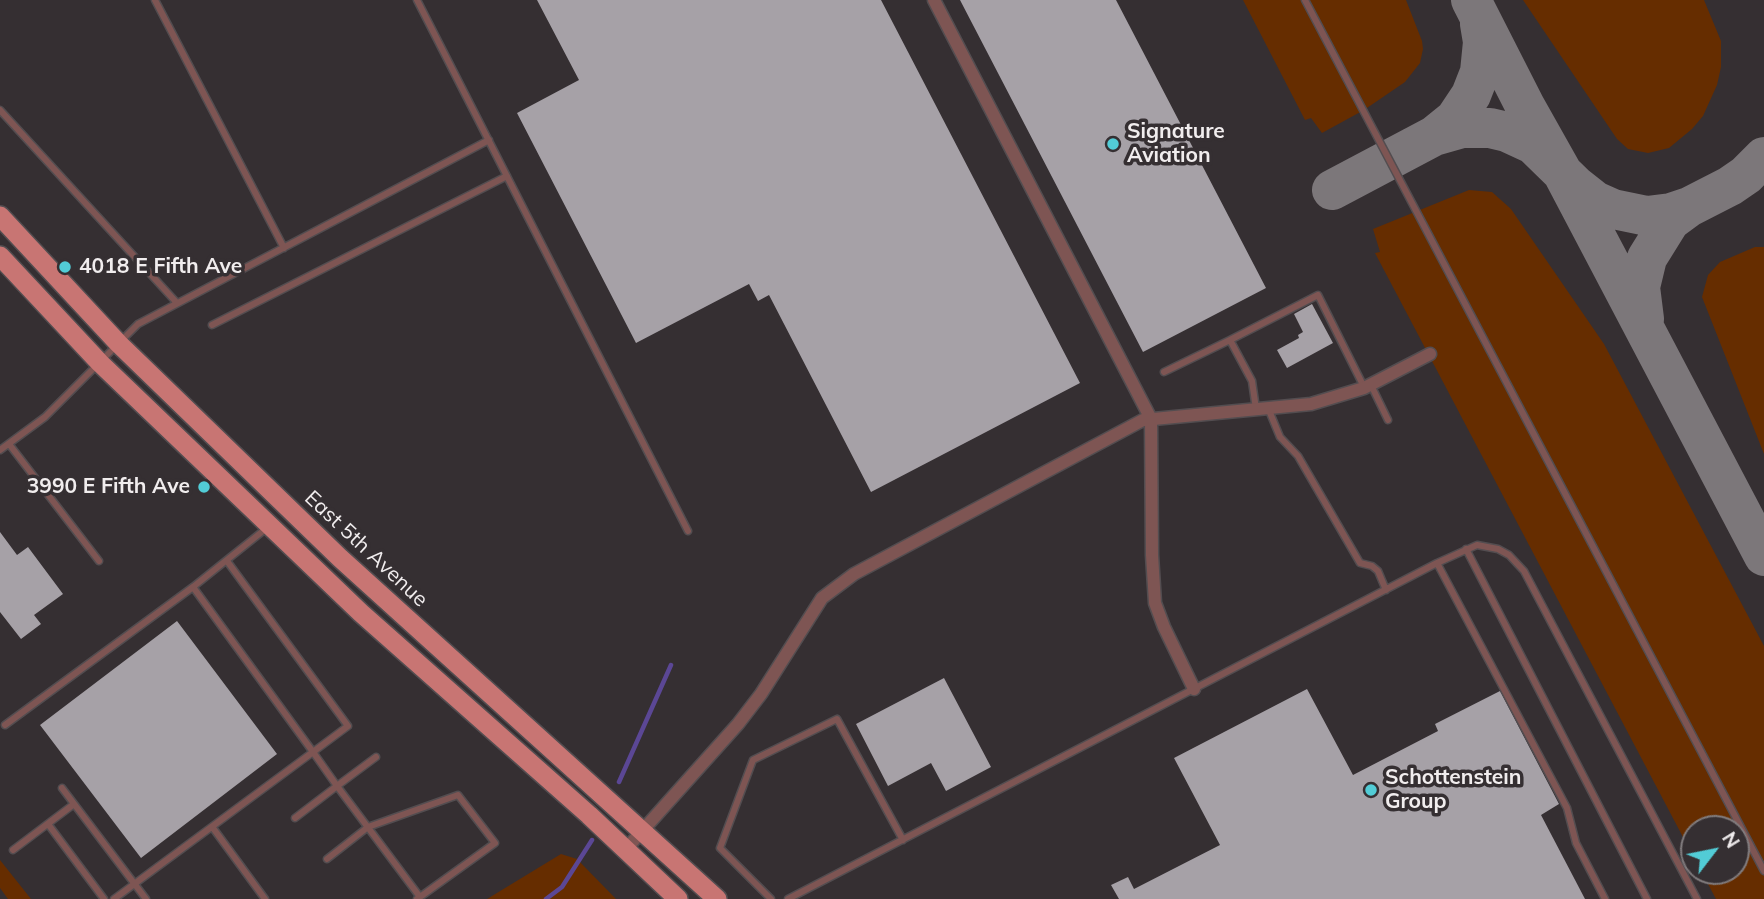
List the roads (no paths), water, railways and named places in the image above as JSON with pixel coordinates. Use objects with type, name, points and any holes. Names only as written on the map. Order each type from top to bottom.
[{"type":"main road","name":"East 5th Avenue","points":[[0,216],[119,344],[340,558],[717,899]]},
{"type":"main road","points":[[0,256],[100,363],[360,613],[626,849],[678,899]]},
{"type":"street","points":[[934,0],[1152,419],[1152,555],[1155,603],[1194,689]]},
{"type":"street","points":[[626,849],[761,695],[822,598],[866,568],[1143,420],[1311,404],[1368,387],[1430,354]]},
{"type":"lane","points":[[155,0],[284,247]]},
{"type":"lane","points":[[417,0],[688,531]]},
{"type":"lane","points":[[1305,0],[1764,871]]},
{"type":"lane","points":[[0,110],[177,303]]},
{"type":"lane","points":[[0,450],[45,418],[138,324],[489,140]]},
{"type":"lane","points":[[212,325],[507,176]]},
{"type":"lane","points":[[1164,372],[1318,295],[1388,420]]},
{"type":"lane","points":[[1230,340],[1252,381],[1262,409],[1280,437],[1298,456],[1360,563],[1372,566],[1378,571],[1386,590]]},
{"type":"lane","points":[[9,444],[99,561]]},
{"type":"lane","points":[[5,725],[193,587],[270,526]]},
{"type":"lane","points":[[788,899],[1437,563],[1477,545],[1498,549],[1509,555],[1524,570],[1697,899]]},
{"type":"lane","points":[[1466,549],[1647,899]]},
{"type":"lane","points":[[114,899],[348,726],[227,561]]},
{"type":"lane","points":[[1437,563],[1567,808],[1576,843],[1605,899]]},
{"type":"lane","points":[[193,587],[368,827],[418,898],[495,843],[458,795],[368,827],[327,859]]},
{"type":"lane","points":[[771,899],[720,848],[753,760],[837,719],[903,840]]},
{"type":"lane","points":[[295,818],[376,757]]},
{"type":"lane","points":[[62,788],[146,899]]},
{"type":"lane","points":[[13,850],[74,804]]},
{"type":"lane","points":[[48,824],[104,899]]},
{"type":"lane","points":[[213,828],[265,899]]},
{"type":"waterway","points":[[619,782],[671,665]]},
{"type":"waterway","points":[[546,899],[562,887],[592,840]]},
{"type":"place","name":"Signature Aviation","points":[[1113,144]]},
{"type":"place","name":"4018 E Fifth Ave","points":[[65,267]]},
{"type":"place","name":"3990 E Fifth Ave","points":[[204,487]]},
{"type":"place","name":"Schottenstein Group","points":[[1371,790]]}]
